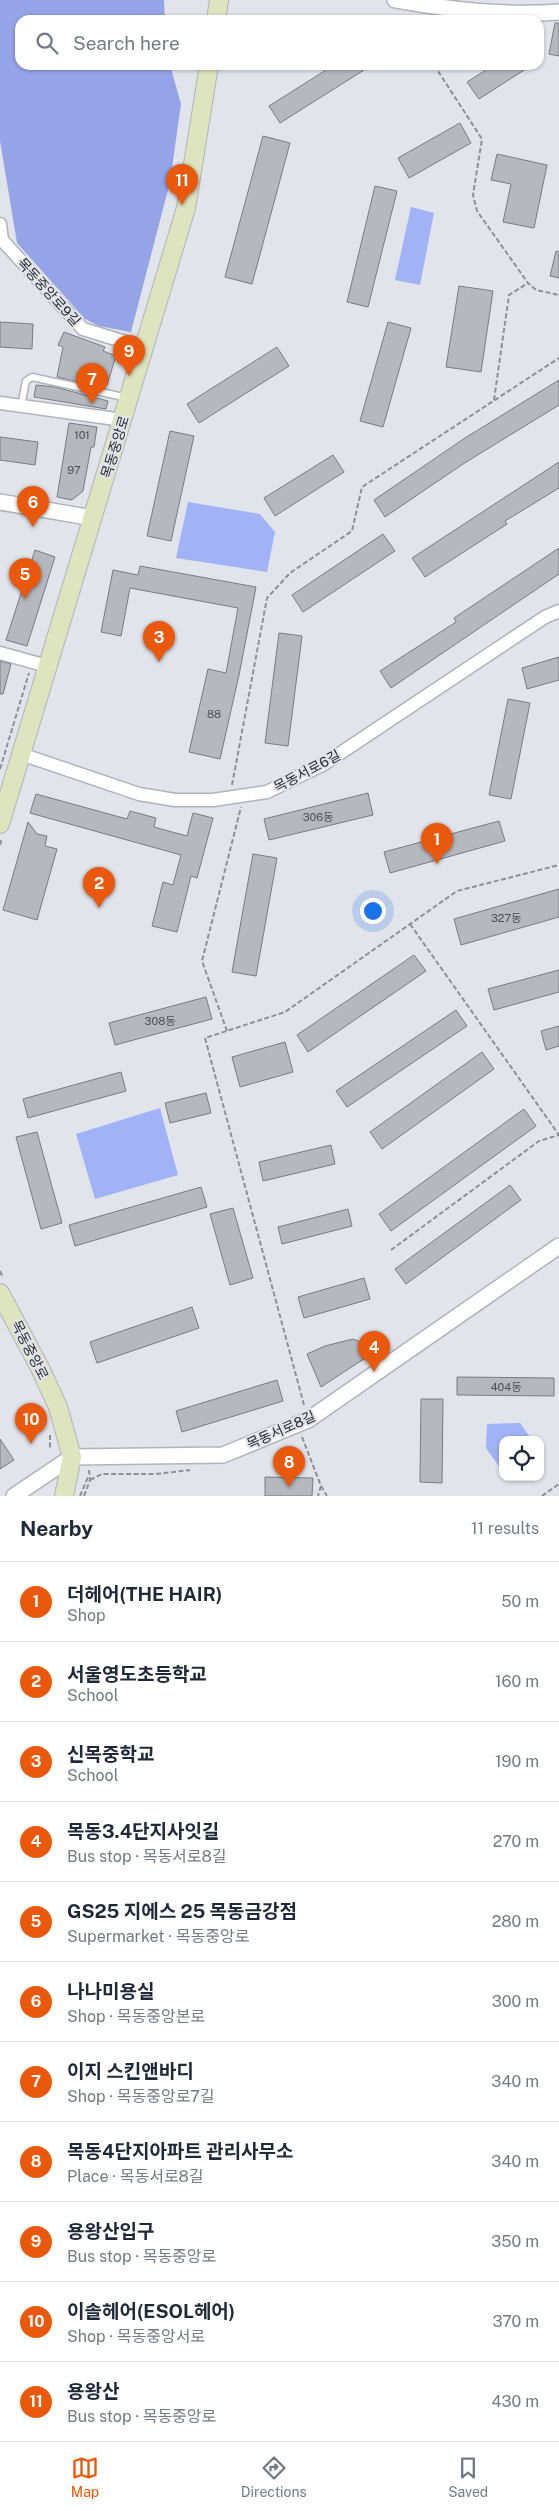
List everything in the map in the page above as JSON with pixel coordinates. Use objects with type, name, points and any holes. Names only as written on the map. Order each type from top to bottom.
[{"type":"main road","points":[[217,15],[219,0]]},
{"type":"main road","name":"목동중앙로","points":[[0,824],[124,420],[186,208],[208,70]]},
{"type":"main road","name":"목동중앙로","points":[[0,1292],[4,1310],[40,1368],[58,1407],[72,1457],[64,1496]]},
{"type":"street","points":[[395,0],[454,10],[523,14],[559,12]]},
{"type":"street","name":"목동중앙로9길","points":[[0,224],[1,240],[83,329],[145,348]]},
{"type":"street","points":[[0,403],[124,420]]},
{"type":"street","points":[[0,502],[93,518]]},
{"type":"street","name":"목동서로6길","points":[[21,754],[138,794],[174,800],[244,797],[268,792],[324,764],[537,622],[559,611]]},
{"type":"street","points":[[0,653],[47,666]]},
{"type":"street","name":"목동서로8길","points":[[72,1457],[223,1455],[303,1422],[559,1246]]},
{"type":"street","points":[[14,1496],[72,1457]]},
{"type":"lane","points":[[21,406],[26,381],[32,377],[130,398]]},
{"type":"path","points":[[437,70],[482,139],[473,195],[478,211],[528,283],[536,290],[559,294]]},
{"type":"path","points":[[494,400],[510,295],[528,283]]},
{"type":"path","points":[[230,798],[266,598],[290,573],[352,531],[362,487],[559,358]]},
{"type":"path","points":[[227,1031],[202,960],[244,797]]},
{"type":"path","points":[[327,1496],[321,1486],[303,1422],[205,1038],[285,1012],[457,891],[559,865]]},
{"type":"path","points":[[391,1250],[539,1141],[559,1135],[410,924]]},
{"type":"path","points":[[80,1496],[88,1476],[90,1480],[84,1496]]},
{"type":"path","points":[[542,1496],[559,1484]]},
{"type":"path","points":[[318,1496],[321,1486]]},
{"type":"shaded area","points":[[0,0],[164,0],[165,15],[15,15],[15,70],[171,70],[181,104],[170,182],[131,332],[99,326],[85,319],[17,243],[0,141]]},
{"type":"shaded area","points":[[411,207],[434,213],[420,285],[395,280]]},
{"type":"shaded area","points":[[188,502],[260,514],[275,532],[267,572],[176,558]]},
{"type":"shaded area","points":[[160,1108],[178,1175],[95,1199],[76,1134]]},
{"type":"shaded area","points":[[520,1423],[529,1436],[499,1436],[499,1466],[486,1448],[487,1424]]},
{"type":"building","points":[[555,23],[559,23],[559,56],[549,54]]},
{"type":"building","points":[[326,70],[364,70],[280,123],[269,106]]},
{"type":"building","points":[[486,70],[524,70],[479,99],[467,82]]},
{"type":"building","points":[[460,123],[471,143],[409,178],[398,158]]},
{"type":"building","points":[[263,136],[290,143],[252,284],[225,277]]},
{"type":"building","points":[[497,154],[547,165],[534,228],[503,222],[511,184],[491,180]]},
{"type":"building","points":[[375,186],[397,191],[368,307],[347,302]]},
{"type":"building","points":[[556,251],[559,252],[559,278],[550,276]]},
{"type":"building","points":[[459,286],[493,291],[481,372],[446,367]]},
{"type":"building","points":[[0,322],[33,324],[32,349],[0,347]]},
{"type":"building","points":[[388,322],[411,328],[383,427],[360,421]]},
{"type":"building","points":[[64,332],[105,347],[103,351],[116,356],[107,385],[102,387],[57,377],[63,347],[58,345]]},
{"type":"building","points":[[277,347],[289,366],[199,423],[187,404]]},
{"type":"building","points":[[559,380],[559,405],[463,464],[385,517],[374,500],[465,438]]},
{"type":"building","points":[[36,385],[55,387],[108,401],[106,409],[34,397]]},
{"type":"building","points":[[69,423],[97,427],[94,447],[91,447],[83,491],[72,500],[57,497]]},
{"type":"building","points":[[170,431],[194,436],[171,541],[147,536]]},
{"type":"building","points":[[0,437],[38,442],[35,465],[0,460]]},
{"type":"building","points":[[333,455],[344,472],[275,516],[264,498]]},
{"type":"building","points":[[559,462],[559,488],[505,521],[507,524],[425,577],[412,558]]},
{"type":"building","points":[[383,534],[395,551],[303,612],[292,595]]},
{"type":"building","points":[[559,548],[559,574],[391,688],[380,671],[456,622],[454,618]]},
{"type":"building","points":[[35,550],[55,557],[27,646],[6,640]]},
{"type":"building","points":[[140,566],[256,587],[220,759],[189,752],[208,669],[226,673],[238,608],[130,588],[121,636],[101,632],[113,570],[138,575]]},
{"type":"building","points":[[279,633],[302,636],[288,746],[265,743]]},
{"type":"building","points":[[559,657],[559,680],[527,689],[522,668]]},
{"type":"building","points":[[0,661],[11,664],[3,694],[0,694]]},
{"type":"building","points":[[508,699],[530,703],[511,799],[489,795]]},
{"type":"building","points":[[368,793],[373,815],[269,840],[264,819]]},
{"type":"building","points":[[36,794],[127,819],[130,811],[156,818],[154,827],[187,836],[193,813],[213,818],[197,878],[191,876],[177,932],[152,926],[163,882],[173,885],[181,855],[30,813]]},
{"type":"building","points":[[499,821],[505,841],[390,873],[384,852]]},
{"type":"building","points":[[28,822],[37,834],[47,836],[45,846],[57,849],[37,920],[3,910]]},
{"type":"building","points":[[253,854],[277,858],[256,976],[232,972]]},
{"type":"building","points":[[559,889],[559,917],[461,945],[454,919]]},
{"type":"building","points":[[414,955],[426,971],[308,1052],[297,1035]]},
{"type":"building","points":[[559,970],[559,992],[494,1010],[488,989]]},
{"type":"building","points":[[206,997],[212,1019],[115,1045],[109,1023]]},
{"type":"building","points":[[456,1010],[467,1026],[347,1107],[336,1091]]},
{"type":"building","points":[[559,1026],[559,1046],[546,1050],[541,1031]]},
{"type":"building","points":[[285,1042],[293,1072],[240,1087],[232,1057]]},
{"type":"building","points":[[482,1052],[494,1069],[382,1149],[370,1132]]},
{"type":"building","points":[[121,1072],[126,1091],[28,1118],[23,1099]]},
{"type":"building","points":[[206,1093],[211,1113],[170,1123],[165,1103]]},
{"type":"building","points":[[524,1109],[536,1126],[391,1231],[379,1214]]},
{"type":"building","points":[[37,1132],[62,1223],[41,1229],[16,1137]]},
{"type":"building","points":[[331,1145],[335,1164],[263,1181],[259,1162]]},
{"type":"building","points":[[510,1185],[521,1200],[406,1284],[395,1269]]},
{"type":"building","points":[[201,1187],[207,1207],[75,1246],[69,1225]]},
{"type":"building","points":[[233,1208],[253,1278],[230,1285],[210,1214]]},
{"type":"building","points":[[348,1209],[352,1226],[282,1244],[278,1227]]},
{"type":"building","points":[[364,1278],[370,1299],[304,1318],[298,1297]]},
{"type":"building","points":[[192,1307],[199,1328],[97,1363],[90,1342]]},
{"type":"building","points":[[353,1339],[379,1349],[321,1387],[307,1354],[325,1346]]},
{"type":"building","points":[[457,1377],[554,1378],[554,1396],[457,1395]]},
{"type":"building","points":[[277,1380],[283,1401],[182,1432],[176,1411]]},
{"type":"building","points":[[421,1399],[443,1399],[442,1483],[420,1482]]},
{"type":"building","points":[[0,1439],[14,1460],[0,1469]]},
{"type":"building","points":[[265,1477],[313,1478],[312,1496],[265,1496]]},
{"type":"place","name":"용왕산","points":[[182,205]]},
{"type":"place","name":"용왕산입구","points":[[129,376]]},
{"type":"place","name":"이지 스킨앤바디","points":[[92,404]]},
{"type":"place","name":"나나미용실","points":[[33,527]]},
{"type":"place","name":"GS25 지에스 25 목동금강점","points":[[25,599]]},
{"type":"place","name":"신목중학교","points":[[159,662]]},
{"type":"place","name":"더헤어(THE HAIR)","points":[[437,864]]},
{"type":"place","name":"서울영도초등학교","points":[[99,908]]},
{"type":"place","name":"목동3.4단지사잇길","points":[[374,1372]]},
{"type":"place","name":"이솔헤어(ESOL헤어)","points":[[31,1444]]},
{"type":"place","name":"목동4단지아파트 관리사무소","points":[[289,1487]]}]
